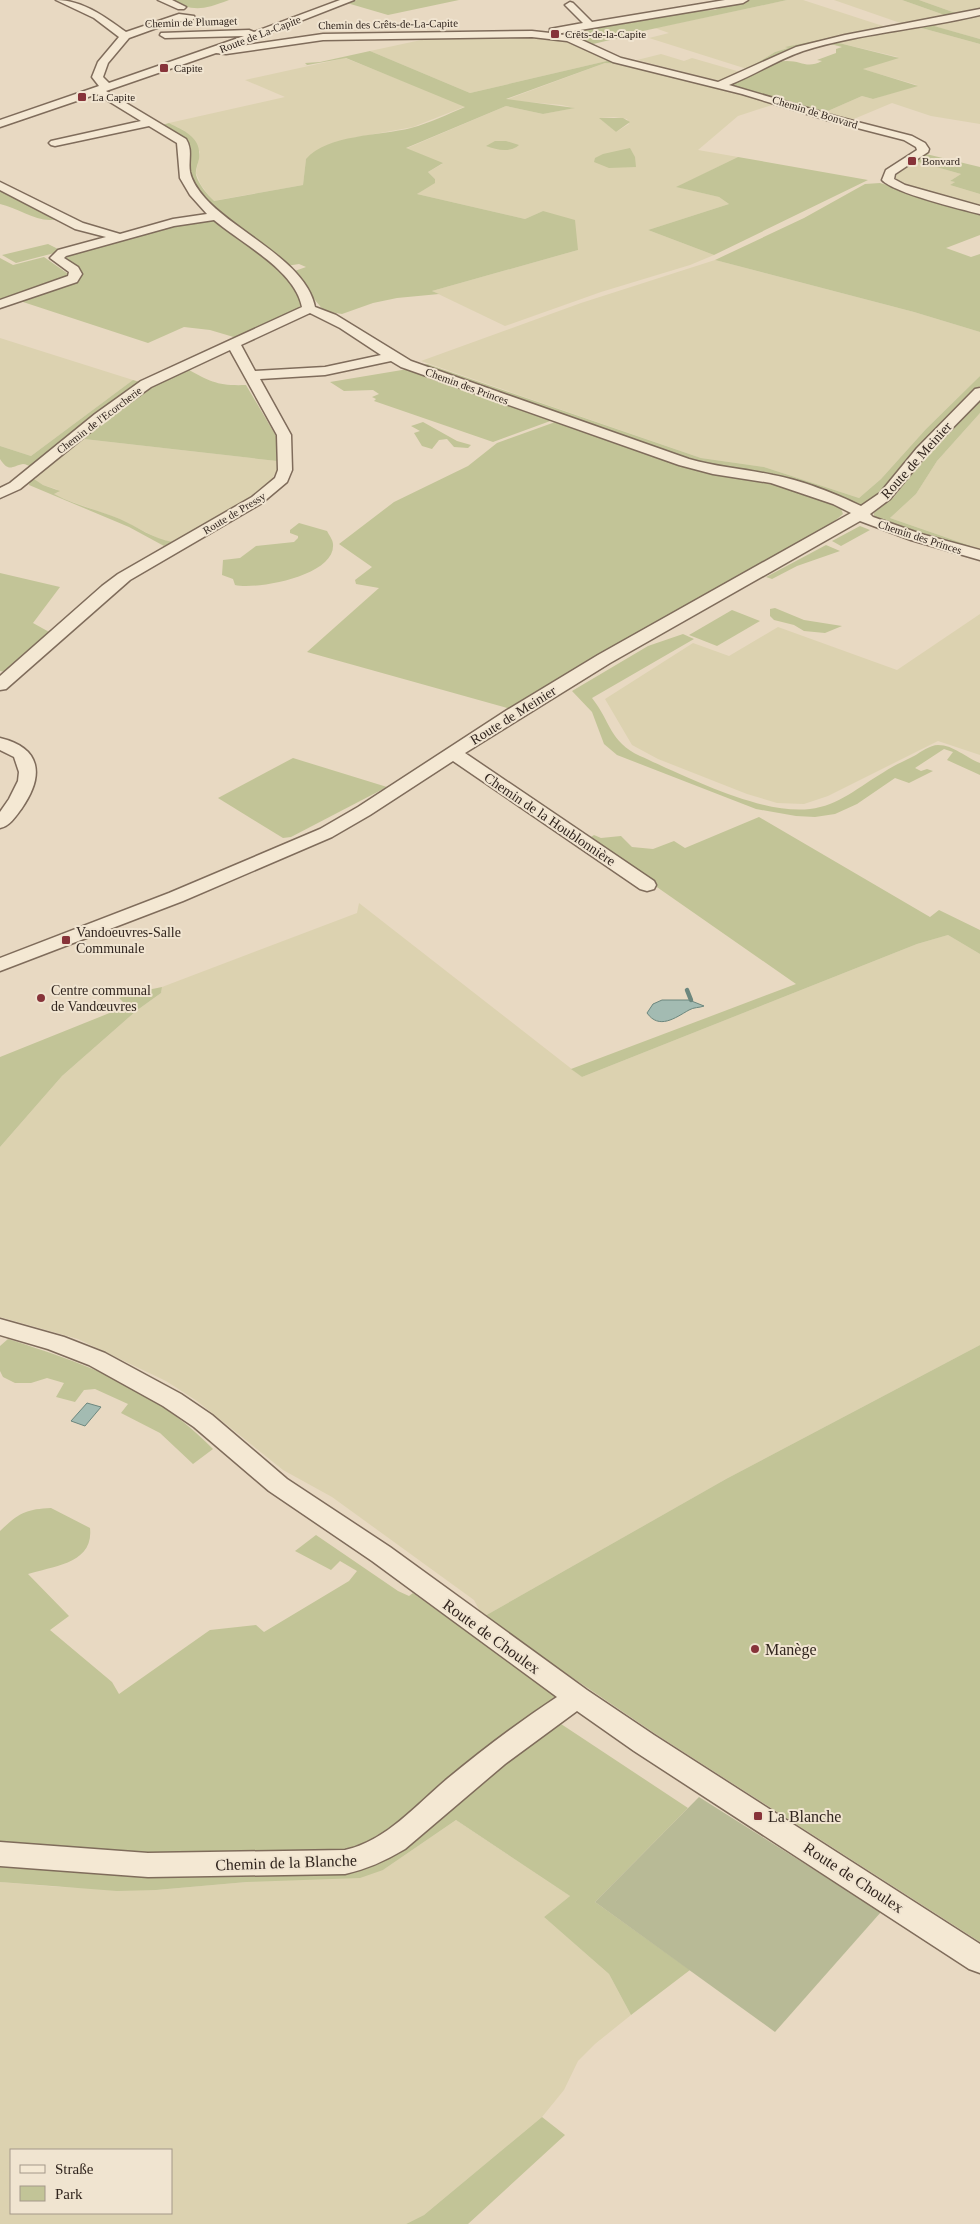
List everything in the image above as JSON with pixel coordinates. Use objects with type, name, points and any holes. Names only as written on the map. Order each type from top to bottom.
[{"type":"street","points":[[61,0],[97,16],[125,36]]},
{"type":"street","points":[[163,0],[181,7]]},
{"type":"street","name":"Route de La-Capite","points":[[0,124],[216,50],[348,0]]},
{"type":"street","name":"Chemin des Crêts-de-La-Capite","points":[[216,50],[234,50],[323,37],[565,33],[591,26],[743,0]]},
{"type":"street","points":[[570,5],[591,26]]},
{"type":"street","points":[[719,85],[778,56],[806,47],[865,32],[931,24],[980,12]]},
{"type":"street","points":[[178,19],[125,36],[122,43],[107,56],[98,76],[104,89],[183,144],[184,173],[188,183],[216,216],[284,269],[308,299],[309,309],[232,345]]},
{"type":"street","name":"Chemin de Plumaget","points":[[125,36],[229,32],[258,34]]},
{"type":"street","name":"Chemin de Bonvard","points":[[565,33],[618,60],[719,85],[834,119],[908,138],[921,145],[922,152],[890,172],[884,180],[980,210]]},
{"type":"street","points":[[55,143],[152,122]]},
{"type":"street","points":[[0,185],[79,226],[119,237]]},
{"type":"street","points":[[0,304],[64,283],[75,277],[74,270],[57,259],[56,257],[59,254],[173,223],[216,216]]},
{"type":"street","name":"Chemin des Princes","points":[[309,309],[330,318],[391,357],[562,421],[677,460],[713,470],[774,479],[838,501],[862,514],[868,520],[895,530],[980,555]]},
{"type":"street","name":"Route de Pressy","points":[[0,686],[108,589],[162,549],[257,500],[273,488],[284,475],[284,435],[236,348],[232,345]]},
{"type":"street","name":"Chemin de l'Ecorcherie","points":[[0,494],[15,486],[100,417],[145,385],[197,359],[232,345]]},
{"type":"street","points":[[250,375],[325,371],[391,357]]},
{"type":"street","name":"Route de Meinier","points":[[0,965],[134,914],[289,850],[358,815],[604,659],[862,514],[885,496],[922,451],[980,392]]},
{"type":"street","points":[[0,743],[21,754],[28,769],[20,796],[0,823]]},
{"type":"street","name":"Chemin de la Houblonnière","points":[[453,753],[647,885]]},
{"type":"street","name":"Route de Choulex","points":[[0,1327],[56,1343],[97,1359],[172,1400],[202,1421],[278,1485],[381,1554],[577,1697],[674,1763],[980,1960]]},
{"type":"street","name":"Chemin de la Blanche","points":[[0,1854],[148,1865],[345,1862],[361,1860],[386,1846],[536,1723],[577,1697]]},
{"type":"shaded area","points":[[787,0],[803,0],[886,27],[786,47],[788,48],[775,52],[747,69],[649,38],[669,33],[655,28]]},
{"type":"shaded area","points":[[834,0],[902,0],[953,18],[909,26]]},
{"type":"shaded area","points":[[919,0],[980,0],[980,11],[964,16]]},
{"type":"shaded area","points":[[980,15],[980,39],[933,26],[963,19]]},
{"type":"shaded area","points":[[918,27],[980,44],[980,124],[931,116],[892,103],[849,121],[821,114],[862,96],[873,99],[917,85],[862,69],[898,57],[839,43],[842,40]]},
{"type":"shaded area","points":[[537,36],[570,41],[611,60],[470,93],[370,51],[435,37]]},
{"type":"shaded area","points":[[661,54],[684,61],[692,58],[744,73],[723,81],[637,60]]},
{"type":"shaded area","points":[[345,58],[466,106],[413,127],[335,142],[320,149],[306,159],[303,185],[213,201],[201,185],[196,173],[200,152],[183,130],[169,123],[285,97],[245,80]]},
{"type":"shaded area","points":[[605,63],[619,64],[717,87],[775,104],[738,116],[698,150],[738,157],[677,187],[719,197],[729,204],[648,230],[714,255],[690,265],[601,292],[505,326],[432,291],[578,250],[543,211],[525,219],[417,194],[435,179],[428,172],[442,164],[405,149],[506,106],[543,114],[574,108],[562,105],[505,100]],"holes":[[[614,117],[627,119],[629,124],[616,132],[600,118]]]},
{"type":"shaded area","points":[[915,161],[961,174],[950,181],[955,182],[950,185],[980,194],[980,208],[894,182],[892,175],[895,171]]},
{"type":"shaded area","points":[[715,260],[914,312],[980,332],[980,376],[926,429],[881,479],[859,498],[764,467],[701,458],[421,361],[581,303]]},
{"type":"shaded area","points":[[0,338],[133,380],[31,456],[0,446]]},
{"type":"shaded area","points":[[980,413],[980,549],[890,518],[916,494],[937,461]]},
{"type":"shaded area","points":[[84,439],[277,461],[277,470],[270,483],[252,496],[173,542],[161,540],[120,519],[64,499],[53,494],[59,492],[56,489],[35,480],[38,473]]},
{"type":"shaded area","points":[[980,614],[980,755],[938,741],[828,796],[804,804],[777,803],[747,794],[658,759],[632,745],[605,699],[693,643],[729,656],[778,627],[897,670]]},
{"type":"shaded area","points":[[359,903],[582,1077],[917,944],[948,935],[980,954],[980,1345],[726,1479],[483,1617],[474,1600],[332,1497],[283,1470],[197,1401],[166,1381],[78,1339],[0,1317],[0,1147],[62,1076],[136,1011],[161,993],[162,987],[357,913]]},
{"type":"shaded area","points":[[662,1000],[689,1000],[704,1006],[691,1009],[662,1022],[652,1018],[647,1013],[653,1004]]},
{"type":"shaded area","points":[[87,1403],[101,1407],[85,1426],[71,1421]]},
{"type":"shaded area","points":[[456,1820],[570,1896],[544,1917],[609,1974],[631,2015],[595,2044],[578,2061],[564,2090],[542,2117],[424,2215],[406,2224],[0,2224],[0,1882],[59,1887],[156,1890],[383,1870]]},
{"type":"green space","points":[[166,0],[229,0],[204,8],[191,8]]},
{"type":"green space","points":[[357,0],[459,0],[388,15],[347,3]]},
{"type":"green space","points":[[750,0],[787,0],[629,34],[631,35],[589,45],[569,35],[570,31],[692,11],[715,10],[727,4]]},
{"type":"green space","points":[[902,0],[919,0],[964,16],[953,18]]},
{"type":"green space","points":[[980,13],[934,26],[980,39],[980,44],[918,27],[842,40],[839,43],[899,58],[863,69],[918,86],[873,99],[862,96],[821,114],[733,87],[729,84],[749,72],[772,63],[792,61],[808,65],[822,61],[817,60],[836,53],[836,49],[842,47],[827,43],[841,39],[944,22]]},
{"type":"green space","points":[[854,33],[805,44],[807,45],[747,69],[775,52],[788,48],[785,47]]},
{"type":"green space","points":[[370,51],[470,93],[611,60],[704,84],[619,64],[605,63],[506,99],[575,108],[543,114],[506,106],[406,148],[443,163],[428,172],[435,179],[435,183],[417,194],[525,219],[543,211],[575,220],[578,250],[432,291],[439,294],[397,298],[373,303],[342,314],[324,311],[292,272],[306,267],[299,264],[286,266],[267,247],[209,204],[191,180],[191,153],[187,141],[178,133],[162,125],[169,123],[186,132],[195,140],[199,152],[196,169],[197,179],[214,201],[303,185],[306,159],[327,145],[355,137],[411,128],[465,107],[346,58],[302,66],[307,65],[305,63],[320,62]]},
{"type":"green space","points":[[725,89],[778,103],[775,104]]},
{"type":"green space","points":[[599,118],[623,118],[630,122],[616,132]]},
{"type":"green space","points":[[495,141],[506,141],[519,145],[508,150],[499,150],[486,146]]},
{"type":"green space","points":[[630,148],[635,157],[636,167],[609,168],[594,162],[595,158],[603,154]]},
{"type":"green space","points":[[926,154],[980,167],[980,194],[950,185],[955,182],[950,181],[961,174],[915,161]]},
{"type":"green space","points":[[738,157],[868,180],[714,255],[648,230],[729,204],[719,197],[676,187]]},
{"type":"green space","points":[[880,183],[980,212],[980,235],[946,248],[971,257],[980,254],[980,332],[914,312],[715,260],[804,218],[865,184]]},
{"type":"green space","points":[[0,190],[58,219],[36,218],[0,204]]},
{"type":"green space","points":[[213,219],[251,246],[278,269],[290,281],[303,305],[237,338],[210,330],[184,327],[148,343],[20,301],[73,282],[82,275],[60,257],[183,223]]},
{"type":"green space","points":[[48,244],[62,251],[16,263],[2,255]]},
{"type":"green space","points":[[44,257],[71,276],[0,300],[0,258],[13,265]]},
{"type":"green space","points":[[229,350],[214,354],[187,369],[215,382],[228,385],[246,385],[276,436],[277,461],[84,439],[38,473],[34,479],[43,485],[60,491],[54,494],[62,498],[120,519],[152,536],[173,542],[164,546],[129,527],[29,485],[31,477],[99,422],[156,381],[217,352]]},
{"type":"green space","points":[[427,364],[701,458],[764,467],[859,498],[881,479],[926,429],[980,376],[980,386],[927,437],[876,496],[861,505],[703,465],[421,366]]},
{"type":"green space","points":[[408,369],[553,420],[493,442],[374,401],[376,399],[372,397],[379,394],[373,390],[344,391],[330,382]]},
{"type":"green space","points":[[133,380],[143,383],[32,467],[23,464],[8,467],[0,459],[0,446],[31,456]]},
{"type":"green space","points":[[980,399],[980,413],[937,461],[916,494],[890,518],[971,546],[965,548],[928,538],[874,518],[874,513],[894,497],[928,453]]},
{"type":"green space","points":[[558,421],[693,467],[757,478],[840,506],[843,514],[826,528],[651,628],[613,646],[511,709],[307,652],[379,588],[356,584],[355,580],[372,567],[339,544],[394,502],[468,466],[497,443]]},
{"type":"green space","points":[[423,422],[457,441],[471,445],[468,448],[454,447],[447,439],[439,440],[432,449],[422,446],[414,433],[420,431],[411,426]]},
{"type":"green space","points":[[299,523],[327,531],[331,538],[333,544],[331,555],[322,565],[293,578],[260,585],[235,585],[233,579],[222,575],[223,560],[240,558],[256,546],[294,542],[298,536],[290,533],[290,530]]},
{"type":"green space","points":[[860,526],[870,530],[841,546],[832,541]]},
{"type":"green space","points":[[826,545],[840,551],[797,566],[772,579],[766,577]]},
{"type":"green space","points":[[0,573],[60,587],[33,623],[51,633],[5,672],[0,671]]},
{"type":"green space","points":[[775,608],[804,620],[842,626],[825,633],[804,631],[794,625],[774,620],[770,616],[770,609]]},
{"type":"green space","points":[[732,610],[760,621],[717,646],[689,635]]},
{"type":"green space","points":[[683,634],[694,639],[592,698],[616,737],[622,744],[640,756],[724,792],[769,806],[790,809],[810,809],[830,804],[891,768],[935,745],[955,749],[980,763],[980,775],[947,760],[953,752],[944,749],[915,768],[921,771],[927,769],[933,771],[909,783],[895,778],[857,804],[835,814],[815,817],[796,816],[756,809],[617,755],[604,744],[592,712],[572,691],[648,646]]},
{"type":"green space","points":[[293,758],[387,787],[291,837],[283,838],[218,798]]},
{"type":"green space","points":[[759,817],[930,917],[939,910],[980,930],[980,954],[948,935],[917,944],[582,1077],[571,1069],[796,984],[588,839],[594,835],[601,838],[621,836],[632,847],[653,849],[674,841],[685,848]]},
{"type":"green space","points":[[162,987],[161,993],[136,1011],[62,1076],[0,1147],[0,1057],[127,1006],[119,998]]},
{"type":"green space","points":[[8,1339],[83,1365],[137,1390],[177,1417],[213,1449],[193,1464],[160,1433],[121,1413],[128,1404],[95,1389],[84,1390],[75,1402],[56,1397],[64,1383],[47,1378],[31,1383],[15,1383],[3,1377],[0,1371],[0,1346]]},
{"type":"green space","name":"Manège","points":[[980,1345],[980,1942],[657,1735],[483,1617],[726,1479]]},
{"type":"green space","points":[[51,1508],[90,1528],[89,1540],[85,1549],[70,1562],[28,1574],[69,1616],[50,1630],[112,1682],[119,1694],[210,1630],[256,1625],[264,1632],[349,1581],[357,1571],[340,1561],[331,1570],[295,1551],[316,1535],[398,1591],[409,1596],[413,1593],[557,1698],[358,1854],[137,1853],[0,1845],[0,1531],[12,1520],[28,1511]]},
{"type":"green space","points":[[555,1720],[688,1808],[595,1902],[690,1970],[631,2015],[609,1974],[544,1917],[570,1896],[456,1820],[383,1870],[360,1878],[247,1882],[156,1890],[117,1891],[0,1882],[0,1862],[178,1875],[357,1871],[380,1863],[391,1855]]},
{"type":"green space","points":[[699,1797],[881,1912],[775,2032],[595,1902]]},
{"type":"green space","points":[[542,2117],[565,2135],[468,2224],[406,2224],[424,2215]]},
{"type":"waterway","points":[[687,990],[691,1000]]},
{"type":"place","name":"Crêts-de-la-Capite","points":[[555,34]]},
{"type":"place","name":"Capite","points":[[164,68]]},
{"type":"place","name":"La Capite","points":[[82,97]]},
{"type":"place","name":"Bonvard","points":[[912,161]]},
{"type":"place","name":"Vandoeuvres-Salle Communale","points":[[66,940]]},
{"type":"place","name":"Centre communal de Vandœuvres","points":[[41,998]]},
{"type":"place","name":"Manège","points":[[755,1649]]},
{"type":"place","name":"La Blanche","points":[[758,1816]]}]
